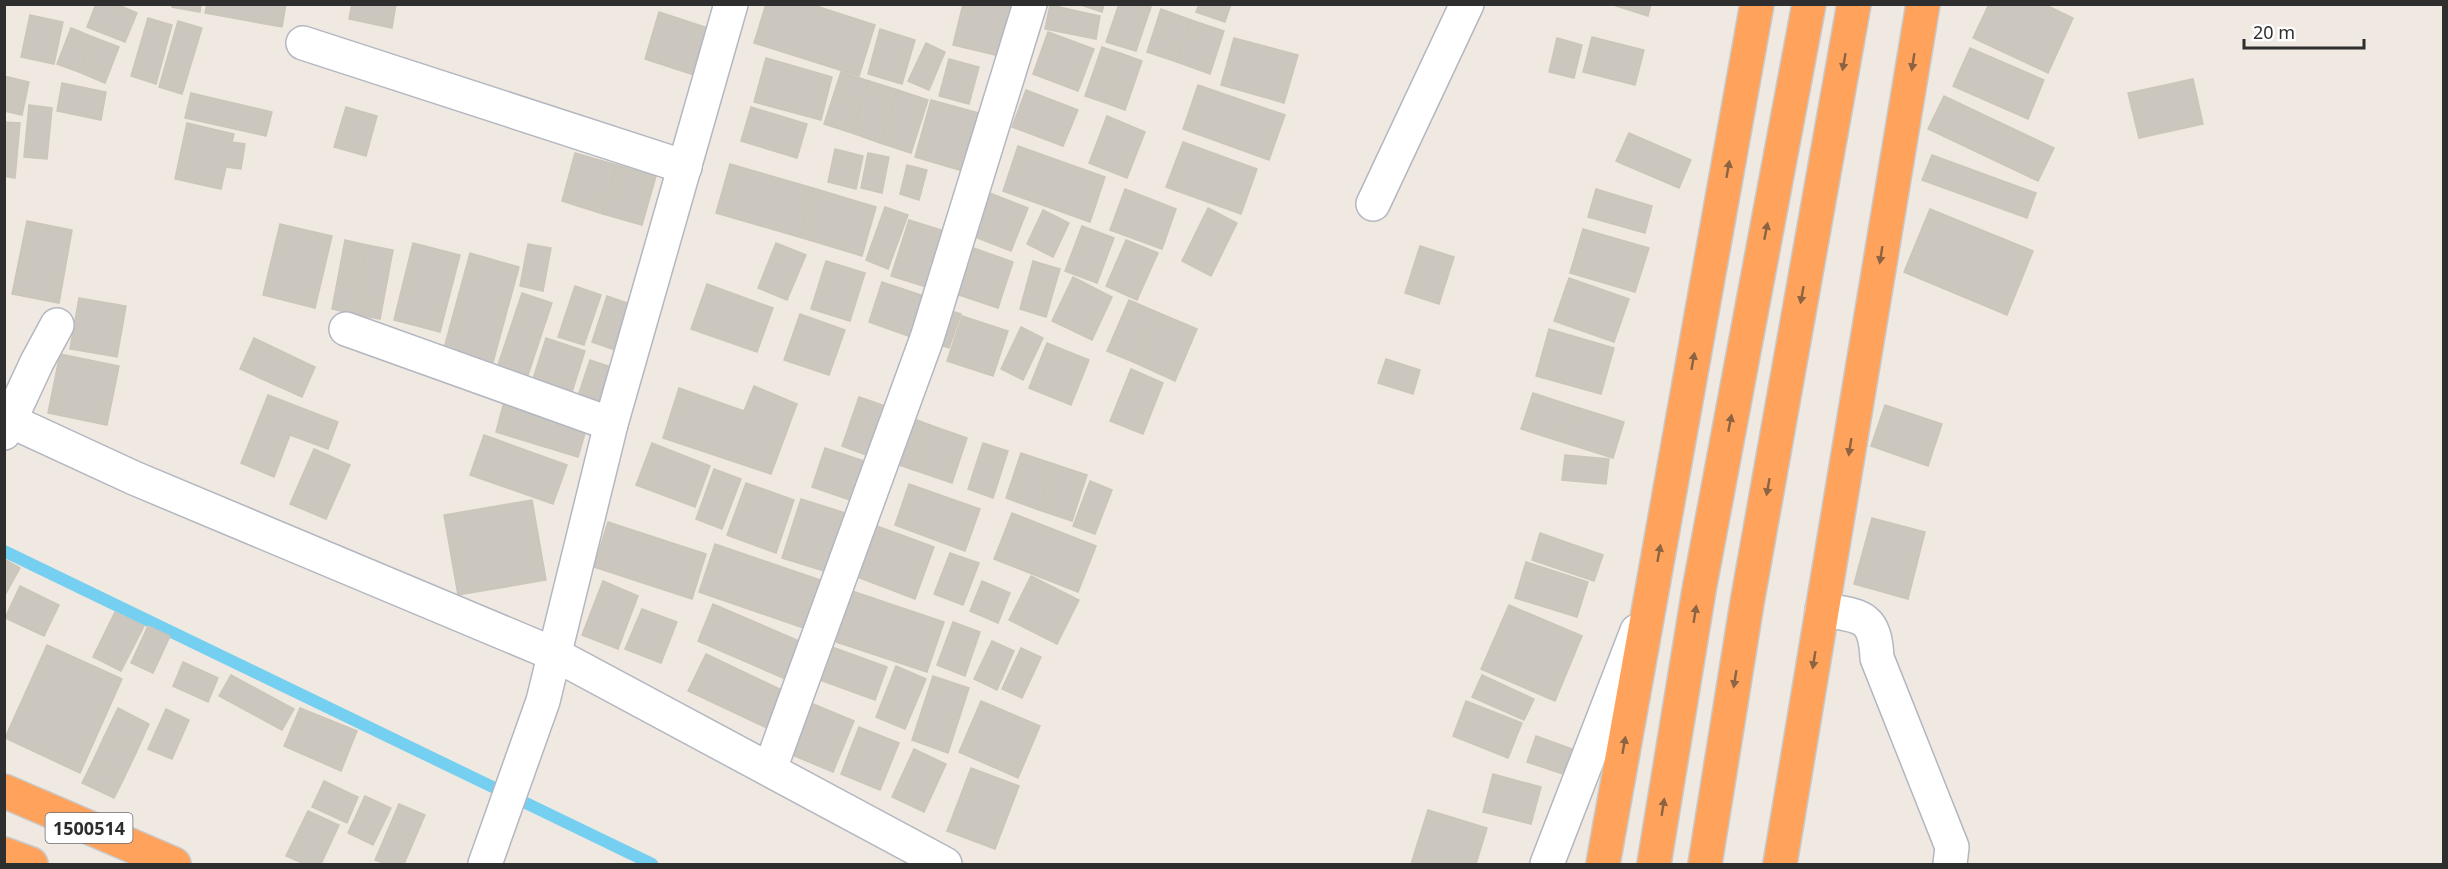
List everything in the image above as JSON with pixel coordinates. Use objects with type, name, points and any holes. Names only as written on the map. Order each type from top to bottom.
[{"type":"highway","points":[[1603,864],[1757,4]]},
{"type":"highway","points":[[1654,864],[1699,590],[1809,4]]},
{"type":"highway","points":[[1705,864],[1747,603],[1854,4]]},
{"type":"highway","points":[[1781,862],[1923,4]]},
{"type":"highway","name":"1500514","points":[[4,791],[174,864]]},
{"type":"highway","name":"1500514","points":[[4,854],[31,864]]},
{"type":"street","points":[[487,858],[543,701],[611,424],[731,4]]},
{"type":"street","points":[[770,769],[927,338],[1030,4]]},
{"type":"street","points":[[1373,204],[1467,4]]},
{"type":"street","points":[[303,43],[685,167]]},
{"type":"street","points":[[57,325],[7,424],[554,654],[945,864]]},
{"type":"street","points":[[346,329],[611,424]]},
{"type":"street","points":[[1547,864],[1652,590]]},
{"type":"street","points":[[1822,610],[1858,616],[1870,623],[1876,639],[1877,658],[1952,847],[1950,864]]},
{"type":"building","points":[[96,4],[116,4],[137,13],[125,42],[87,27]]},
{"type":"building","points":[[172,4],[201,4],[200,12],[172,7]]},
{"type":"building","points":[[207,4],[286,4],[282,27],[205,13]]},
{"type":"building","points":[[352,4],[396,4],[392,28],[349,19]]},
{"type":"building","points":[[766,4],[810,4],[875,25],[859,76],[754,43]]},
{"type":"building","points":[[963,4],[1016,7],[1004,57],[953,45]]},
{"type":"building","points":[[1078,4],[1104,4],[1102,12]]},
{"type":"building","points":[[1119,4],[1151,7],[1136,51],[1106,42]]},
{"type":"building","points":[[1199,4],[1231,4],[1225,22],[1196,12]]},
{"type":"building","points":[[1610,4],[1651,4],[1648,16]]},
{"type":"building","points":[[1989,4],[2044,4],[2073,18],[2048,73],[1973,38]]},
{"type":"building","points":[[1050,5],[1100,16],[1096,39],[1045,29]]},
{"type":"building","points":[[1161,9],[1191,20],[1177,62],[1147,52]]},
{"type":"building","points":[[659,12],[708,28],[694,75],[645,59]]},
{"type":"building","points":[[30,15],[63,22],[54,64],[21,57]]},
{"type":"building","points":[[148,18],[172,25],[156,84],[131,76]]},
{"type":"building","points":[[1191,20],[1224,31],[1210,74],[1177,62]]},
{"type":"building","points":[[178,21],[202,28],[182,94],[159,87]]},
{"type":"building","points":[[71,28],[93,37],[79,72],[57,64]]},
{"type":"building","points":[[880,29],[915,40],[902,84],[868,74]]},
{"type":"building","points":[[1048,32],[1094,49],[1078,91],[1033,74]]},
{"type":"building","points":[[93,37],[119,47],[105,83],[79,72]]},
{"type":"building","points":[[1592,37],[1644,50],[1635,85],[1583,72]]},
{"type":"building","points":[[1234,38],[1298,55],[1284,103],[1221,85]]},
{"type":"building","points":[[1557,38],[1582,45],[1574,78],[1549,72]]},
{"type":"building","points":[[926,43],[945,52],[929,90],[908,81]]},
{"type":"building","points":[[1102,47],[1120,53],[1103,102],[1085,96]]},
{"type":"building","points":[[1970,48],[2044,80],[2028,119],[1953,86]]},
{"type":"building","points":[[1120,53],[1142,61],[1125,110],[1103,102]]},
{"type":"building","points":[[766,58],[832,77],[821,120],[754,102]]},
{"type":"building","points":[[949,59],[979,67],[969,104],[939,96]]},
{"type":"building","points":[[841,72],[869,81],[852,133],[824,124]]},
{"type":"building","points":[[4,76],[29,82],[22,115],[4,111]]},
{"type":"building","points":[[2193,79],[2203,124],[2139,138],[2128,93]]},
{"type":"building","points":[[869,81],[898,90],[880,143],[852,133]]},
{"type":"building","points":[[62,83],[106,92],[101,120],[57,111]]},
{"type":"building","points":[[1198,85],[1285,115],[1269,160],[1183,129]]},
{"type":"building","points":[[898,90],[928,100],[911,153],[880,143]]},
{"type":"building","points":[[1026,90],[1078,110],[1063,146],[1012,127]]},
{"type":"building","points":[[191,93],[272,112],[266,136],[185,118]]},
{"type":"building","points":[[1944,96],[2054,148],[2038,181],[1928,129]]},
{"type":"building","points":[[931,100],[990,116],[973,174],[915,157]]},
{"type":"building","points":[[29,105],[52,108],[47,159],[24,157]]},
{"type":"building","points":[[346,107],[377,116],[366,156],[334,147]]},
{"type":"building","points":[[751,107],[807,124],[797,158],[741,141]]},
{"type":"building","points":[[1107,116],[1145,132],[1127,178],[1089,163]]},
{"type":"building","points":[[4,122],[20,123],[15,178],[4,176]]},
{"type":"building","points":[[187,123],[234,134],[232,142],[245,144],[241,169],[226,167],[221,189],[175,179]]},
{"type":"building","points":[[1629,133],[1691,160],[1679,188],[1616,161]]},
{"type":"building","points":[[1183,142],[1257,169],[1241,214],[1166,187]]},
{"type":"building","points":[[1018,146],[1105,177],[1090,222],[1003,191]]},
{"type":"building","points":[[835,149],[863,156],[856,189],[828,182]]},
{"type":"building","points":[[575,153],[617,165],[603,214],[562,201]]},
{"type":"building","points":[[868,153],[889,157],[882,193],[861,188]]},
{"type":"building","points":[[1932,155],[2036,193],[2027,218],[1922,180]]},
{"type":"building","points":[[730,164],[813,188],[799,237],[716,213]]},
{"type":"building","points":[[617,165],[656,176],[642,225],[603,214]]},
{"type":"building","points":[[907,165],[927,170],[919,200],[900,194]]},
{"type":"building","points":[[813,188],[876,207],[862,256],[799,237]]},
{"type":"building","points":[[1125,189],[1176,209],[1162,249],[1110,230]]},
{"type":"building","points":[[1596,189],[1652,206],[1645,233],[1588,217]]},
{"type":"building","points":[[982,190],[1028,208],[1011,251],[965,233]]},
{"type":"building","points":[[885,207],[908,215],[888,269],[866,260]]},
{"type":"building","points":[[1208,208],[1237,223],[1211,276],[1182,261]]},
{"type":"building","points":[[1930,209],[2033,251],[2007,315],[1904,272]]},
{"type":"building","points":[[1043,210],[1069,223],[1053,257],[1027,244]]},
{"type":"building","points":[[909,220],[954,234],[936,290],[891,276]]},
{"type":"building","points":[[27,221],[72,230],[59,303],[12,294]]},
{"type":"building","points":[[280,224],[332,236],[315,308],[263,295]]},
{"type":"building","points":[[1082,226],[1114,238],[1097,283],[1065,271]]},
{"type":"building","points":[[1583,229],[1649,248],[1635,292],[1570,273]]},
{"type":"building","points":[[345,240],[367,245],[354,314],[332,309]]},
{"type":"building","points":[[1126,240],[1158,253],[1137,300],[1106,286]]},
{"type":"building","points":[[413,243],[460,255],[440,332],[394,320]]},
{"type":"building","points":[[776,243],[806,255],[787,300],[758,288]]},
{"type":"building","points":[[528,244],[551,248],[543,291],[520,286]]},
{"type":"building","points":[[367,245],[393,250],[380,319],[354,314]]},
{"type":"building","points":[[965,245],[1013,262],[998,308],[950,292]]},
{"type":"building","points":[[1420,246],[1454,257],[1439,304],[1405,293]]},
{"type":"building","points":[[470,253],[519,267],[492,366],[443,352]]},
{"type":"building","points":[[826,261],[865,273],[850,321],[811,309]]},
{"type":"building","points":[[1033,261],[1060,269],[1046,317],[1020,309]]},
{"type":"building","points":[[1073,277],[1112,297],[1092,340],[1052,321]]},
{"type":"building","points":[[1569,278],[1629,299],[1614,342],[1554,321]]},
{"type":"building","points":[[882,282],[927,297],[914,338],[869,322]]},
{"type":"building","points":[[707,284],[773,308],[757,352],[691,329]]},
{"type":"building","points":[[575,286],[601,295],[584,345],[558,337]]},
{"type":"building","points":[[522,293],[552,303],[526,381],[496,371]]},
{"type":"building","points":[[607,296],[636,306],[621,352],[592,342]]},
{"type":"building","points":[[79,298],[126,306],[117,357],[70,349]]},
{"type":"building","points":[[1129,300],[1159,313],[1138,364],[1107,351]]},
{"type":"building","points":[[939,307],[961,314],[949,348],[927,340]]},
{"type":"building","points":[[1159,313],[1197,329],[1175,381],[1138,364]]},
{"type":"building","points":[[800,314],[845,330],[829,375],[784,360]]},
{"type":"building","points":[[962,316],[1008,331],[993,376],[947,361]]},
{"type":"building","points":[[1021,327],[1043,338],[1023,380],[1001,369]]},
{"type":"building","points":[[1549,329],[1614,348],[1601,394],[1536,376]]},
{"type":"building","points":[[254,338],[315,367],[302,397],[240,369]]},
{"type":"building","points":[[546,338],[585,351],[572,392],[533,379]]},
{"type":"building","points":[[1047,343],[1089,360],[1071,405],[1029,388]]},
{"type":"building","points":[[60,354],[119,366],[107,425],[48,413]]},
{"type":"building","points":[[1386,359],[1420,370],[1413,394],[1378,383]]},
{"type":"building","points":[[590,360],[617,369],[603,408],[577,399]]},
{"type":"building","points":[[1131,369],[1163,383],[1143,434],[1110,421]]},
{"type":"building","points":[[754,386],[797,404],[771,474],[663,438],[679,388],[744,411]]},
{"type":"building","points":[[1533,393],[1573,406],[1562,442],[1521,429]]},
{"type":"building","points":[[268,395],[338,422],[328,449],[290,435],[274,477],[241,463]]},
{"type":"building","points":[[859,397],[894,409],[877,459],[842,446]]},
{"type":"building","points":[[505,398],[588,423],[578,457],[496,432]]},
{"type":"building","points":[[1885,405],[1942,424],[1928,466],[1871,446]]},
{"type":"building","points":[[1573,406],[1624,422],[1613,458],[1562,442]]},
{"type":"building","points":[[909,417],[930,425],[914,470],[893,463]]},
{"type":"building","points":[[930,425],[967,438],[952,483],[914,470]]},
{"type":"building","points":[[484,435],[567,465],[553,504],[470,475]]},
{"type":"building","points":[[652,443],[710,466],[695,507],[636,485]]},
{"type":"building","points":[[983,443],[1008,451],[993,498],[968,489]]},
{"type":"building","points":[[825,448],[870,463],[856,502],[812,487]]},
{"type":"building","points":[[314,449],[350,465],[326,519],[290,504]]},
{"type":"building","points":[[1021,453],[1054,464],[1039,510],[1006,498]]},
{"type":"building","points":[[1565,455],[1609,459],[1606,484],[1562,480]]},
{"type":"building","points":[[1054,464],[1087,475],[1072,521],[1039,510]]},
{"type":"building","points":[[714,469],[741,479],[722,529],[696,519]]},
{"type":"building","points":[[1090,481],[1112,490],[1095,534],[1073,526]]},
{"type":"building","points":[[746,483],[794,500],[776,553],[727,535]]},
{"type":"building","points":[[909,484],[980,509],[965,551],[895,525]]},
{"type":"building","points":[[801,499],[855,516],[837,575],[782,558]]},
{"type":"building","points":[[532,500],[546,580],[458,595],[444,515]]},
{"type":"building","points":[[1012,513],[1096,546],[1078,592],[994,559]]},
{"type":"building","points":[[1872,518],[1925,532],[1908,599],[1854,584]]},
{"type":"building","points":[[608,522],[706,554],[692,599],[594,567]]},
{"type":"building","points":[[866,522],[934,547],[915,599],[847,573]]},
{"type":"building","points":[[1540,533],[1603,555],[1594,581],[1532,560]]},
{"type":"building","points":[[715,544],[832,584],[815,632],[699,592]]},
{"type":"building","points":[[950,553],[979,563],[963,605],[934,594]]},
{"type":"building","points":[[4,559],[20,568],[4,597]]},
{"type":"building","points":[[1526,562],[1588,582],[1577,617],[1515,598]]},
{"type":"building","points":[[1031,576],[1079,600],[1057,644],[1009,620]]},
{"type":"building","points":[[603,581],[638,596],[618,649],[582,635]]},
{"type":"building","points":[[982,581],[1010,593],[998,623],[970,611]]},
{"type":"building","points":[[20,586],[59,605],[44,636],[5,618]]},
{"type":"building","points":[[852,591],[944,622],[927,672],[836,642]]},
{"type":"building","points":[[713,604],[806,644],[790,681],[698,641]]},
{"type":"building","points":[[1509,605],[1582,636],[1555,701],[1481,669]]},
{"type":"building","points":[[642,609],[677,622],[661,663],[625,649]]},
{"type":"building","points":[[115,612],[144,626],[121,671],[93,657]]},
{"type":"building","points":[[953,622],[980,632],[965,676],[937,665]]},
{"type":"building","points":[[148,626],[170,636],[153,673],[131,663]]},
{"type":"building","points":[[992,641],[1014,651],[997,690],[974,679]]},
{"type":"building","points":[[47,645],[122,679],[80,773],[5,738]]},
{"type":"building","points":[[832,647],[887,667],[875,700],[820,680]]},
{"type":"building","points":[[1021,648],[1041,657],[1022,698],[1002,689]]},
{"type":"building","points":[[706,654],[786,692],[769,729],[688,691]]},
{"type":"building","points":[[183,662],[218,678],[208,702],[173,686]]},
{"type":"building","points":[[896,666],[926,679],[905,729],[876,717]]},
{"type":"building","points":[[231,675],[294,709],[282,730],[219,696]]},
{"type":"building","points":[[1482,675],[1534,699],[1524,720],[1472,697]]},
{"type":"building","points":[[933,676],[969,688],[948,753],[912,740]]},
{"type":"building","points":[[806,701],[854,721],[833,772],[785,752]]},
{"type":"building","points":[[981,701],[1040,726],[1018,778],[959,752]]},
{"type":"building","points":[[1466,701],[1522,723],[1508,758],[1453,736]]},
{"type":"building","points":[[118,708],[149,724],[136,753],[104,737]]},
{"type":"building","points":[[300,708],[357,731],[341,771],[284,746]]},
{"type":"building","points":[[166,709],[189,720],[172,759],[148,749]]},
{"type":"building","points":[[859,727],[899,743],[880,790],[841,774]]},
{"type":"building","points":[[1536,736],[1572,749],[1563,774],[1527,762]]},
{"type":"building","points":[[104,737],[136,753],[124,778],[92,763]]},
{"type":"building","points":[[914,749],[946,764],[924,812],[892,797]]},
{"type":"building","points":[[92,763],[124,778],[114,798],[82,783]]},
{"type":"building","points":[[971,768],[1019,786],[995,849],[947,831]]},
{"type":"building","points":[[1493,774],[1541,787],[1531,824],[1483,812]]},
{"type":"building","points":[[324,781],[358,797],[347,823],[312,807]]},
{"type":"building","points":[[365,796],[391,808],[373,845],[348,833]]},
{"type":"building","points":[[399,804],[425,815],[404,864],[386,864],[375,860]]},
{"type":"building","points":[[1428,810],[1487,828],[1476,864],[1411,864]]},
{"type":"building","points":[[308,811],[339,825],[321,864],[304,864],[286,856]]},
{"type":"waterway","points":[[4,551],[652,864]]}]
